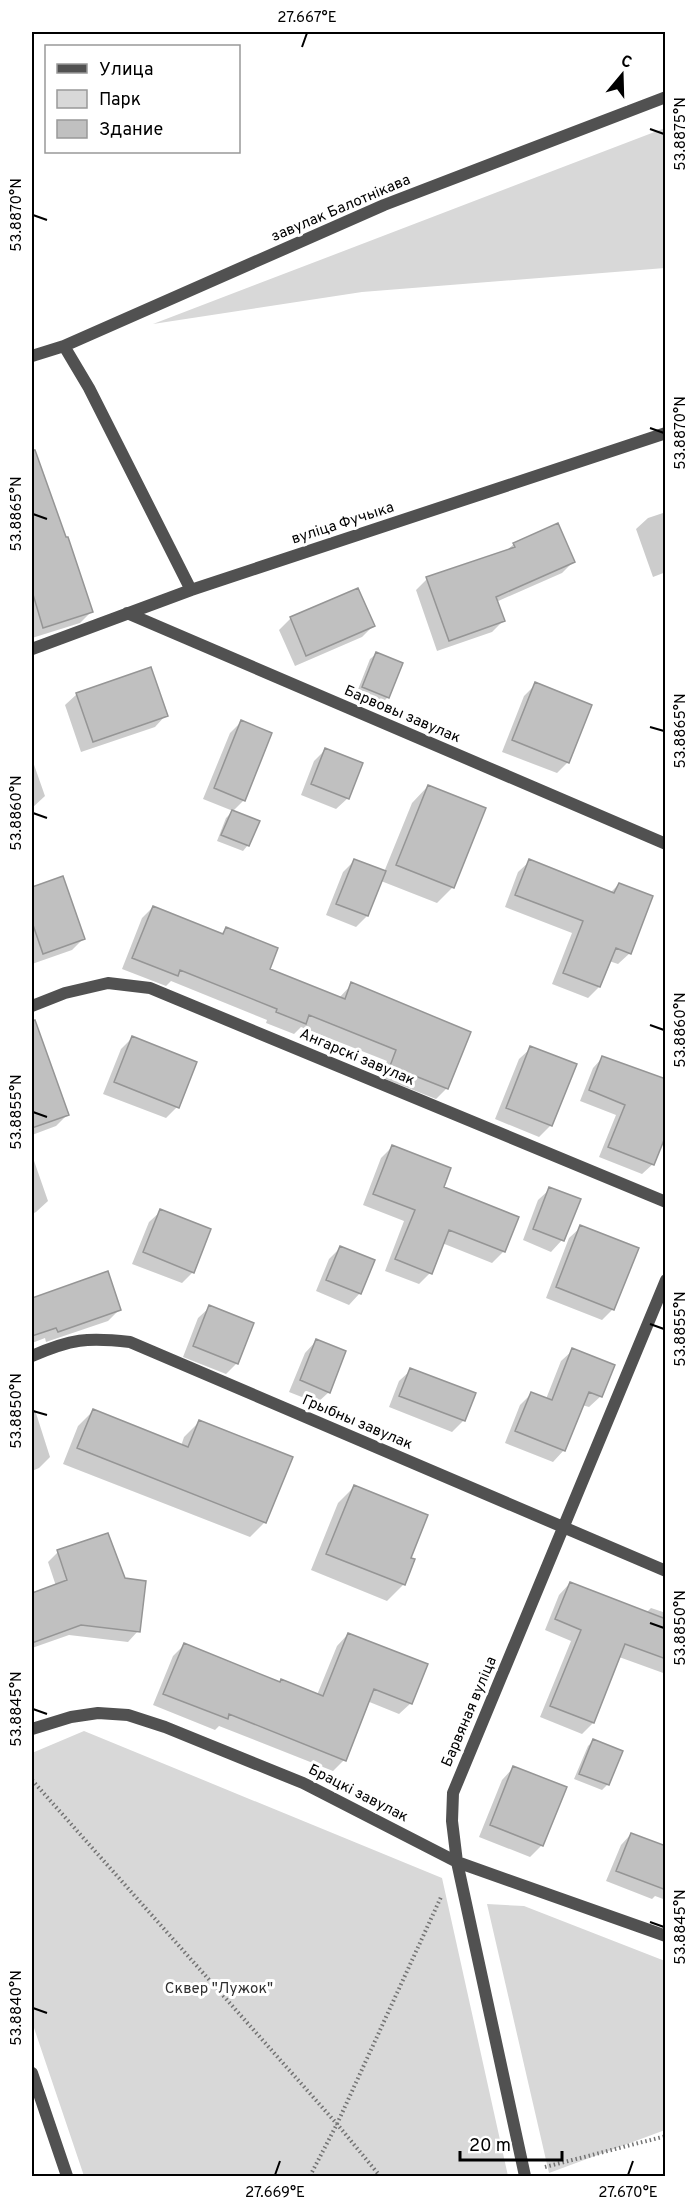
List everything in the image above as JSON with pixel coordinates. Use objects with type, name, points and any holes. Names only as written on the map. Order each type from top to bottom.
[{"type":"street","name":"завулак Балотнікава","points":[[32,356],[64,346],[384,205],[666,97]]},
{"type":"street","points":[[64,346],[89,388],[191,590]]},
{"type":"street","name":"вуліца Фучыка","points":[[32,649],[191,590],[666,433]]},
{"type":"street","name":"Барвовы завулак","points":[[127,613],[666,844]]},
{"type":"street","name":"Ангарскі завулак","points":[[32,1006],[65,993],[108,983],[150,988],[666,1202]]},
{"type":"street","name":"Барвяная вуліца","points":[[525,2175],[457,1862],[452,1821],[453,1794],[666,1280]]},
{"type":"street","name":"Грыбны завулак","points":[[32,1356],[60,1343],[95,1338],[130,1342],[666,1571]]},
{"type":"street","name":"Брацкі завулак","points":[[32,1729],[71,1717],[98,1713],[128,1714],[303,1783],[457,1862],[666,1936]]},
{"type":"street","points":[[32,2073],[67,2176]]},
{"type":"path","points":[[32,1780],[337,2124],[380,2176]]},
{"type":"path","points":[[310,2176],[337,2124],[457,1862]]},
{"type":"path","points":[[525,2175],[666,2136]]},
{"type":"green space","points":[[665,128],[665,268],[362,292],[153,324]]},
{"type":"green space","name":"Сквер \"Лужок\"","points":[[84,1731],[442,1878],[508,2176],[84,2176],[32,2022],[32,1753]]},
{"type":"green space","points":[[487,1904],[524,1906],[665,1961],[665,2130],[549,2173]]},
{"type":"building","points":[[32,450],[35,450],[66,537],[68,537],[93,612],[43,628],[32,591]]},
{"type":"building","points":[[558,523],[575,562],[496,597],[505,621],[449,641],[426,577],[515,547],[513,543]]},
{"type":"building","points":[[358,588],[375,626],[306,656],[290,617]]},
{"type":"building","points":[[376,652],[403,663],[389,698],[362,687]]},
{"type":"building","points":[[151,667],[168,716],[93,742],[76,693]]},
{"type":"building","points":[[535,682],[592,705],[569,763],[512,740]]},
{"type":"building","points":[[241,720],[272,733],[245,801],[214,788]]},
{"type":"building","points":[[325,748],[363,763],[349,799],[311,784]]},
{"type":"building","points":[[428,785],[486,808],[454,888],[396,865]]},
{"type":"building","points":[[232,810],[260,821],[249,846],[221,835]]},
{"type":"building","points":[[354,859],[386,871],[368,916],[336,904]]},
{"type":"building","points":[[529,859],[614,893],[619,883],[653,896],[631,954],[616,948],[600,987],[563,973],[583,921],[515,895]]},
{"type":"building","points":[[63,876],[85,939],[43,954],[32,922],[32,887]]},
{"type":"building","points":[[153,906],[223,934],[226,927],[278,948],[270,969],[345,999],[351,982],[471,1032],[448,1089],[390,1066],[396,1050],[309,1015],[306,1024],[276,1012],[277,1009],[180,970],[178,976],[132,958]]},
{"type":"building","points":[[35,1020],[69,1115],[32,1128],[32,1021]]},
{"type":"building","points":[[132,1036],[197,1062],[179,1108],[114,1082]]},
{"type":"building","points":[[530,1046],[577,1064],[552,1126],[506,1108]]},
{"type":"building","points":[[602,1056],[666,1079],[666,1135],[654,1165],[608,1147],[625,1105],[589,1090]]},
{"type":"building","points":[[392,1145],[451,1168],[444,1187],[519,1217],[505,1252],[449,1230],[432,1274],[395,1259],[415,1210],[373,1194]]},
{"type":"building","points":[[549,1187],[581,1199],[564,1241],[533,1229]]},
{"type":"building","points":[[160,1209],[211,1229],[194,1273],[143,1252]]},
{"type":"building","points":[[580,1225],[639,1248],[614,1310],[556,1287]]},
{"type":"building","points":[[340,1246],[375,1260],[361,1294],[326,1280]]},
{"type":"building","points":[[108,1271],[121,1310],[58,1332],[56,1328],[32,1336],[32,1298]]},
{"type":"building","points":[[209,1305],[254,1323],[238,1364],[193,1346]]},
{"type":"building","points":[[316,1339],[346,1351],[330,1393],[300,1380]]},
{"type":"building","points":[[572,1348],[615,1365],[602,1397],[589,1392],[565,1451],[515,1431],[531,1392],[552,1400]]},
{"type":"building","points":[[410,1368],[476,1393],[465,1421],[399,1396]]},
{"type":"building","points":[[93,1409],[188,1447],[199,1420],[293,1457],[266,1523],[77,1448]]},
{"type":"building","points":[[354,1485],[428,1515],[411,1558],[415,1559],[405,1585],[326,1554]]},
{"type":"building","points":[[108,1533],[125,1578],[146,1581],[140,1632],[81,1625],[32,1643],[32,1593],[67,1580],[57,1550]]},
{"type":"building","points":[[570,1582],[666,1619],[666,1659],[625,1644],[594,1723],[550,1706],[581,1630],[555,1619]]},
{"type":"building","points":[[348,1633],[428,1664],[412,1704],[374,1689],[346,1761],[229,1714],[228,1719],[163,1694],[184,1643],[280,1682],[281,1679],[323,1696]]},
{"type":"building","points":[[593,1739],[623,1751],[609,1785],[579,1774]]},
{"type":"building","points":[[513,1766],[567,1787],[543,1846],[490,1825]]},
{"type":"building","points":[[631,1833],[666,1846],[666,1890],[616,1871]]}]
